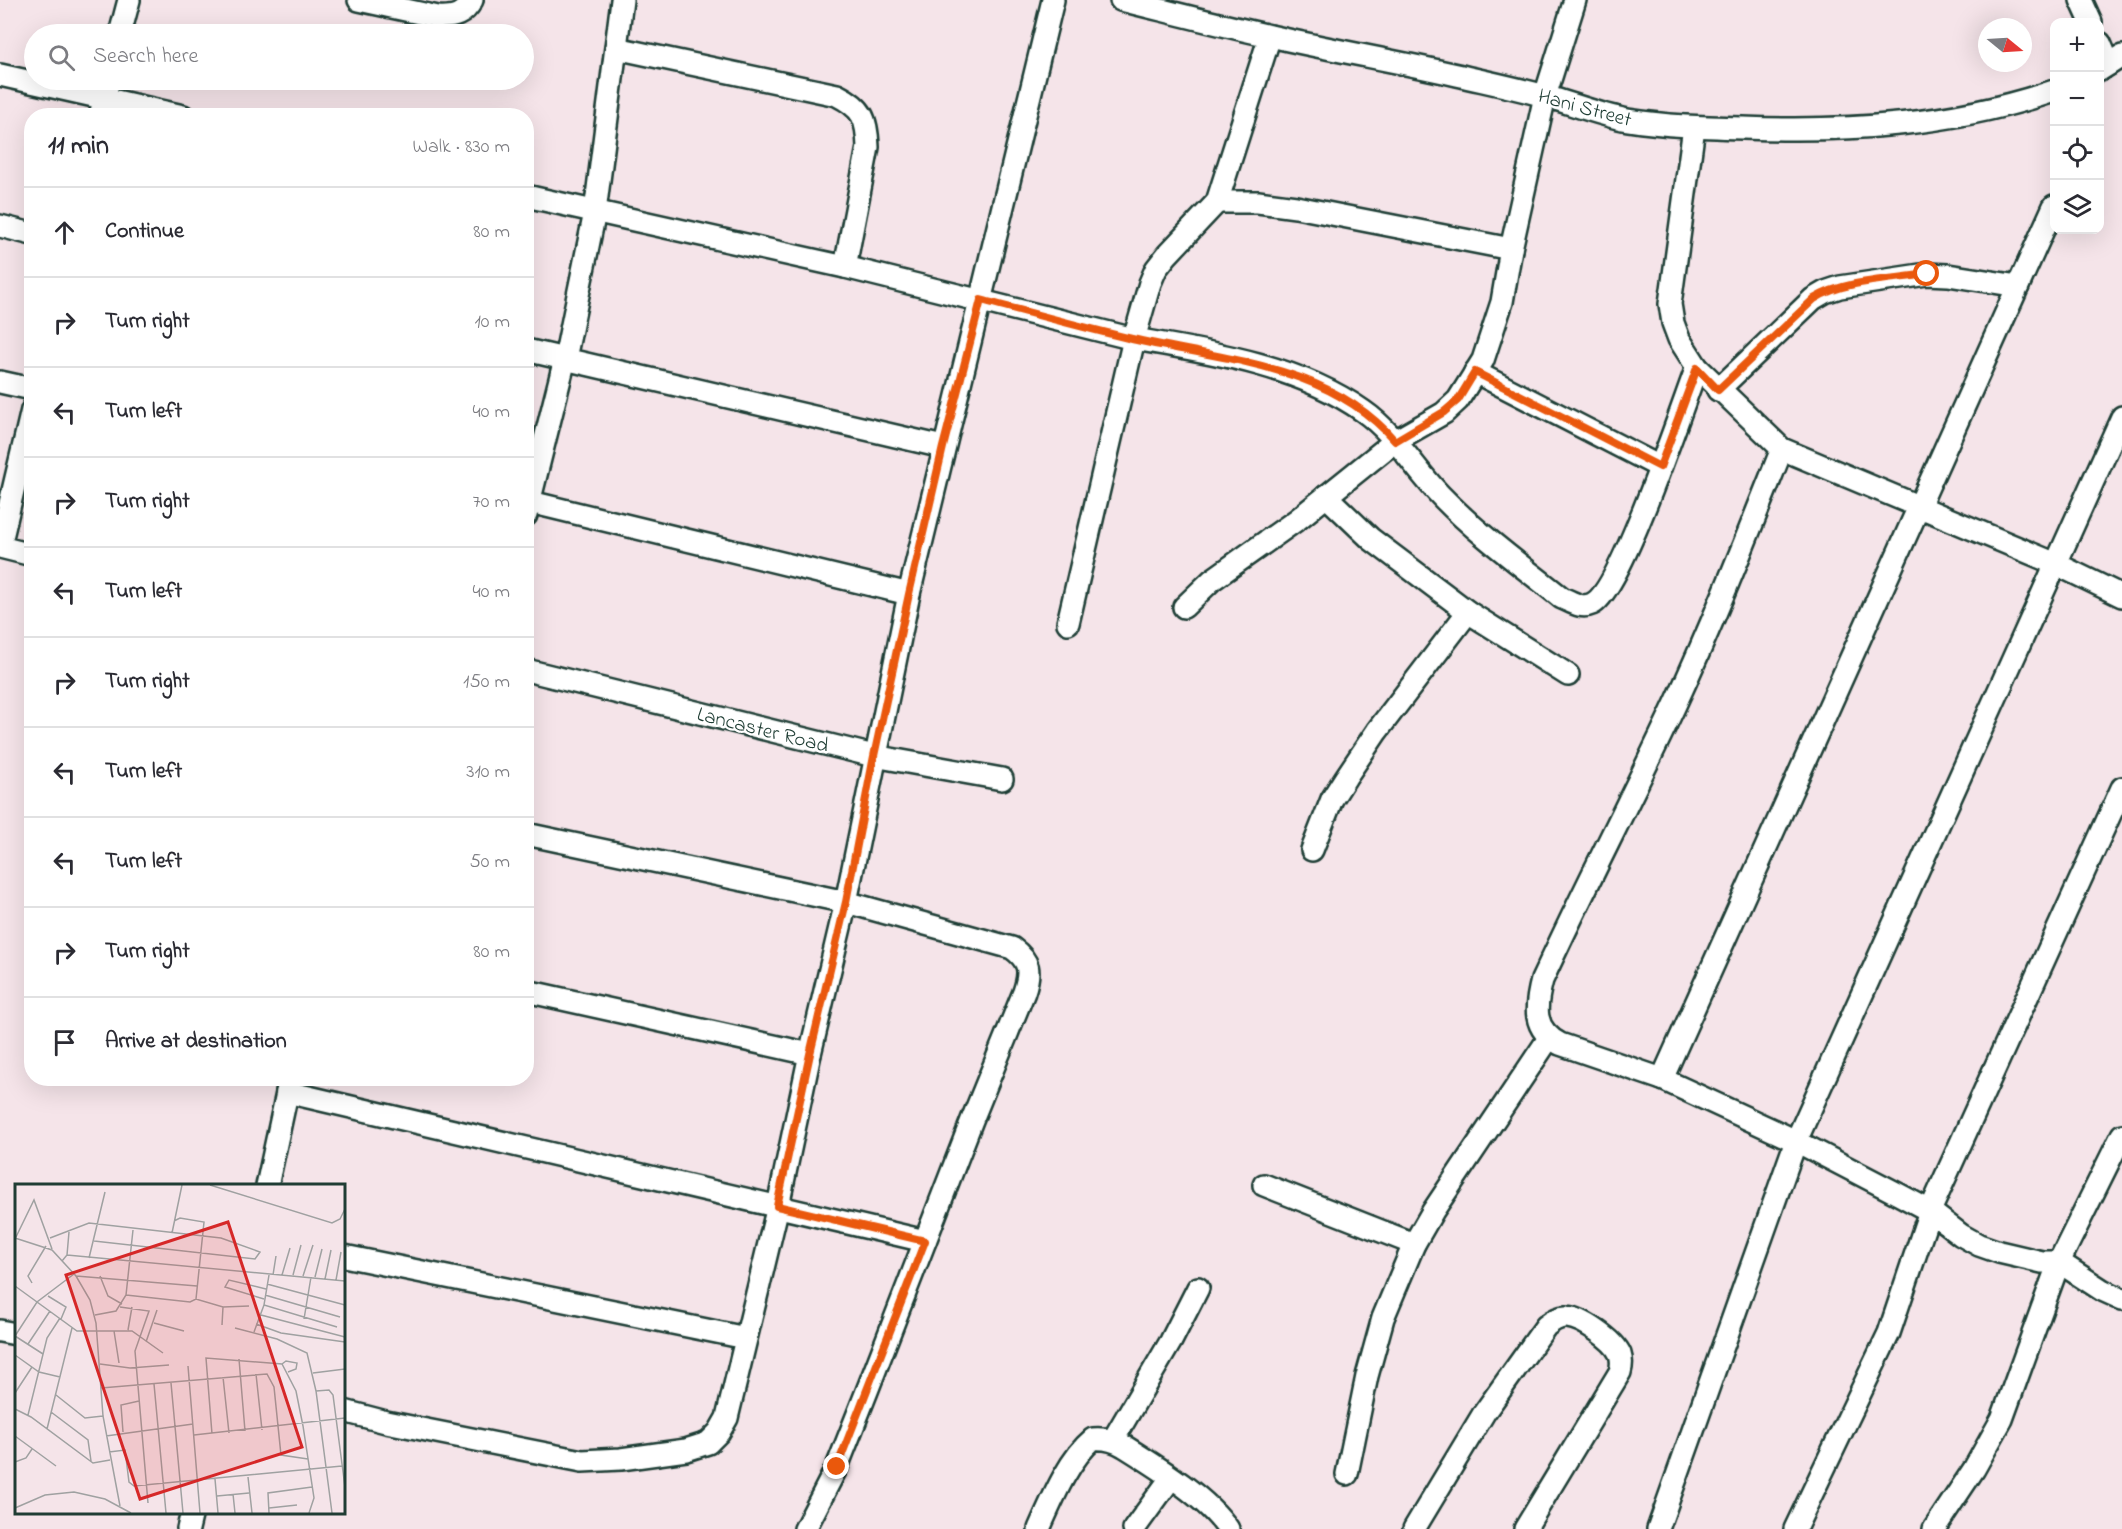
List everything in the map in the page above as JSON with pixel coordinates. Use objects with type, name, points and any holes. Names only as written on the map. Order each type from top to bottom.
[{"type":"street","points":[[123,24],[129,0]]},
{"type":"street","points":[[358,0],[451,18],[461,14],[472,0]]},
{"type":"street","points":[[534,482],[565,358],[596,212],[622,0]]},
{"type":"street","points":[[345,1411],[386,1422],[582,1461],[621,1459],[686,1450],[708,1443],[719,1432],[727,1418],[846,902],[874,756],[909,594],[1053,0]]},
{"type":"street","name":"Hani Street","points":[[1121,0],[1269,36],[1458,75],[1545,96],[1628,120],[1695,127],[1838,130],[1890,126],[1958,115],[2050,93]]},
{"type":"street","points":[[1184,607],[1212,580],[1298,519],[1395,441],[1444,412],[1458,400],[1483,360],[1502,302],[1511,249],[1545,96],[1575,0]]},
{"type":"street","points":[[2081,0],[2089,18]]},
{"type":"street","points":[[1068,623],[1134,339],[1150,283],[1156,269],[1167,255],[1217,202],[1269,36]]},
{"type":"street","points":[[616,48],[837,95],[853,103],[863,115],[868,147],[844,267]]},
{"type":"street","points":[[0,75],[24,80]]},
{"type":"street","points":[[72,90],[150,108]]},
{"type":"street","points":[[1695,127],[1670,304],[1673,323],[1679,339],[1697,368],[1782,449],[2056,564],[2122,596]]},
{"type":"street","points":[[534,198],[844,267],[1134,339],[1301,377],[1361,409],[1379,423],[1428,483],[1451,507],[1562,598],[1580,606],[1592,604],[1605,593],[1627,549],[1697,368]]},
{"type":"street","points":[[1217,202],[1258,202],[1296,207],[1511,249]]},
{"type":"street","points":[[1662,1079],[2050,217]]},
{"type":"street","points":[[0,226],[24,232]]},
{"type":"street","points":[[1718,390],[1814,299],[1825,292],[1840,287],[1927,274],[2018,286]]},
{"type":"street","points":[[534,352],[943,447]]},
{"type":"street","points":[[1475,372],[1660,467]]},
{"type":"street","points":[[0,382],[24,387]]},
{"type":"street","points":[[1658,1529],[1796,1141],[2122,417]]},
{"type":"street","points":[[24,444],[0,547],[24,553]]},
{"type":"street","points":[[1782,449],[1692,668],[1542,980],[1538,995],[1538,1021],[1549,1038],[1560,1044],[1662,1079],[1796,1141],[1930,1211],[1978,1245],[2042,1262],[2059,1262],[2102,1290],[2122,1299]]},
{"type":"street","points":[[1326,496],[1371,539],[1468,612],[1568,675]]},
{"type":"street","points":[[534,507],[909,594]]},
{"type":"street","points":[[1312,850],[1332,799],[1346,777],[1377,730],[1468,612]]},
{"type":"street","name":"Lancaster Road","points":[[534,672],[874,756],[1002,779]]},
{"type":"street","points":[[1795,1529],[1889,1333],[1930,1211],[2115,823],[2122,788]]},
{"type":"street","points":[[534,836],[846,902],[1012,948],[1024,956],[1028,967],[1028,979],[1024,992],[837,1467],[805,1529]]},
{"type":"street","points":[[534,993],[810,1054]]},
{"type":"street","points":[[1347,1474],[1367,1376],[1383,1318],[1414,1244],[1439,1201],[1549,1038]]},
{"type":"street","points":[[267,1184],[288,1086]]},
{"type":"street","points":[[292,1086],[925,1241]]},
{"type":"street","points":[[1934,1529],[1974,1469],[2002,1419],[2059,1262],[2122,1135]]},
{"type":"street","points":[[1264,1185],[1414,1244]]},
{"type":"street","points":[[345,1256],[746,1338]]},
{"type":"street","points":[[1113,1440],[1160,1361],[1198,1288]]},
{"type":"street","points":[[1414,1529],[1484,1413],[1546,1326],[1565,1316],[1577,1319],[1604,1336],[1619,1352],[1622,1363],[1620,1372],[1525,1529]]},
{"type":"street","points":[[0,1331],[15,1334]]},
{"type":"street","points":[[1039,1529],[1058,1488],[1087,1444],[1093,1439],[1113,1440],[1135,1453],[1195,1495],[1215,1512],[1228,1529]]},
{"type":"street","points":[[1134,1529],[1171,1478]]},
{"type":"street","points":[[188,1529],[192,1514]]},
{"type":"route","points":[[837,1467],[925,1241],[777,1206],[846,902],[874,756],[909,594],[943,447],[981,300],[1134,339],[1178,347],[1301,377],[1361,409],[1379,423],[1395,441],[1444,412],[1458,400],[1475,372],[1660,467],[1697,368],[1718,390],[1814,299],[1825,292],[1840,287],[1927,274]]}]
